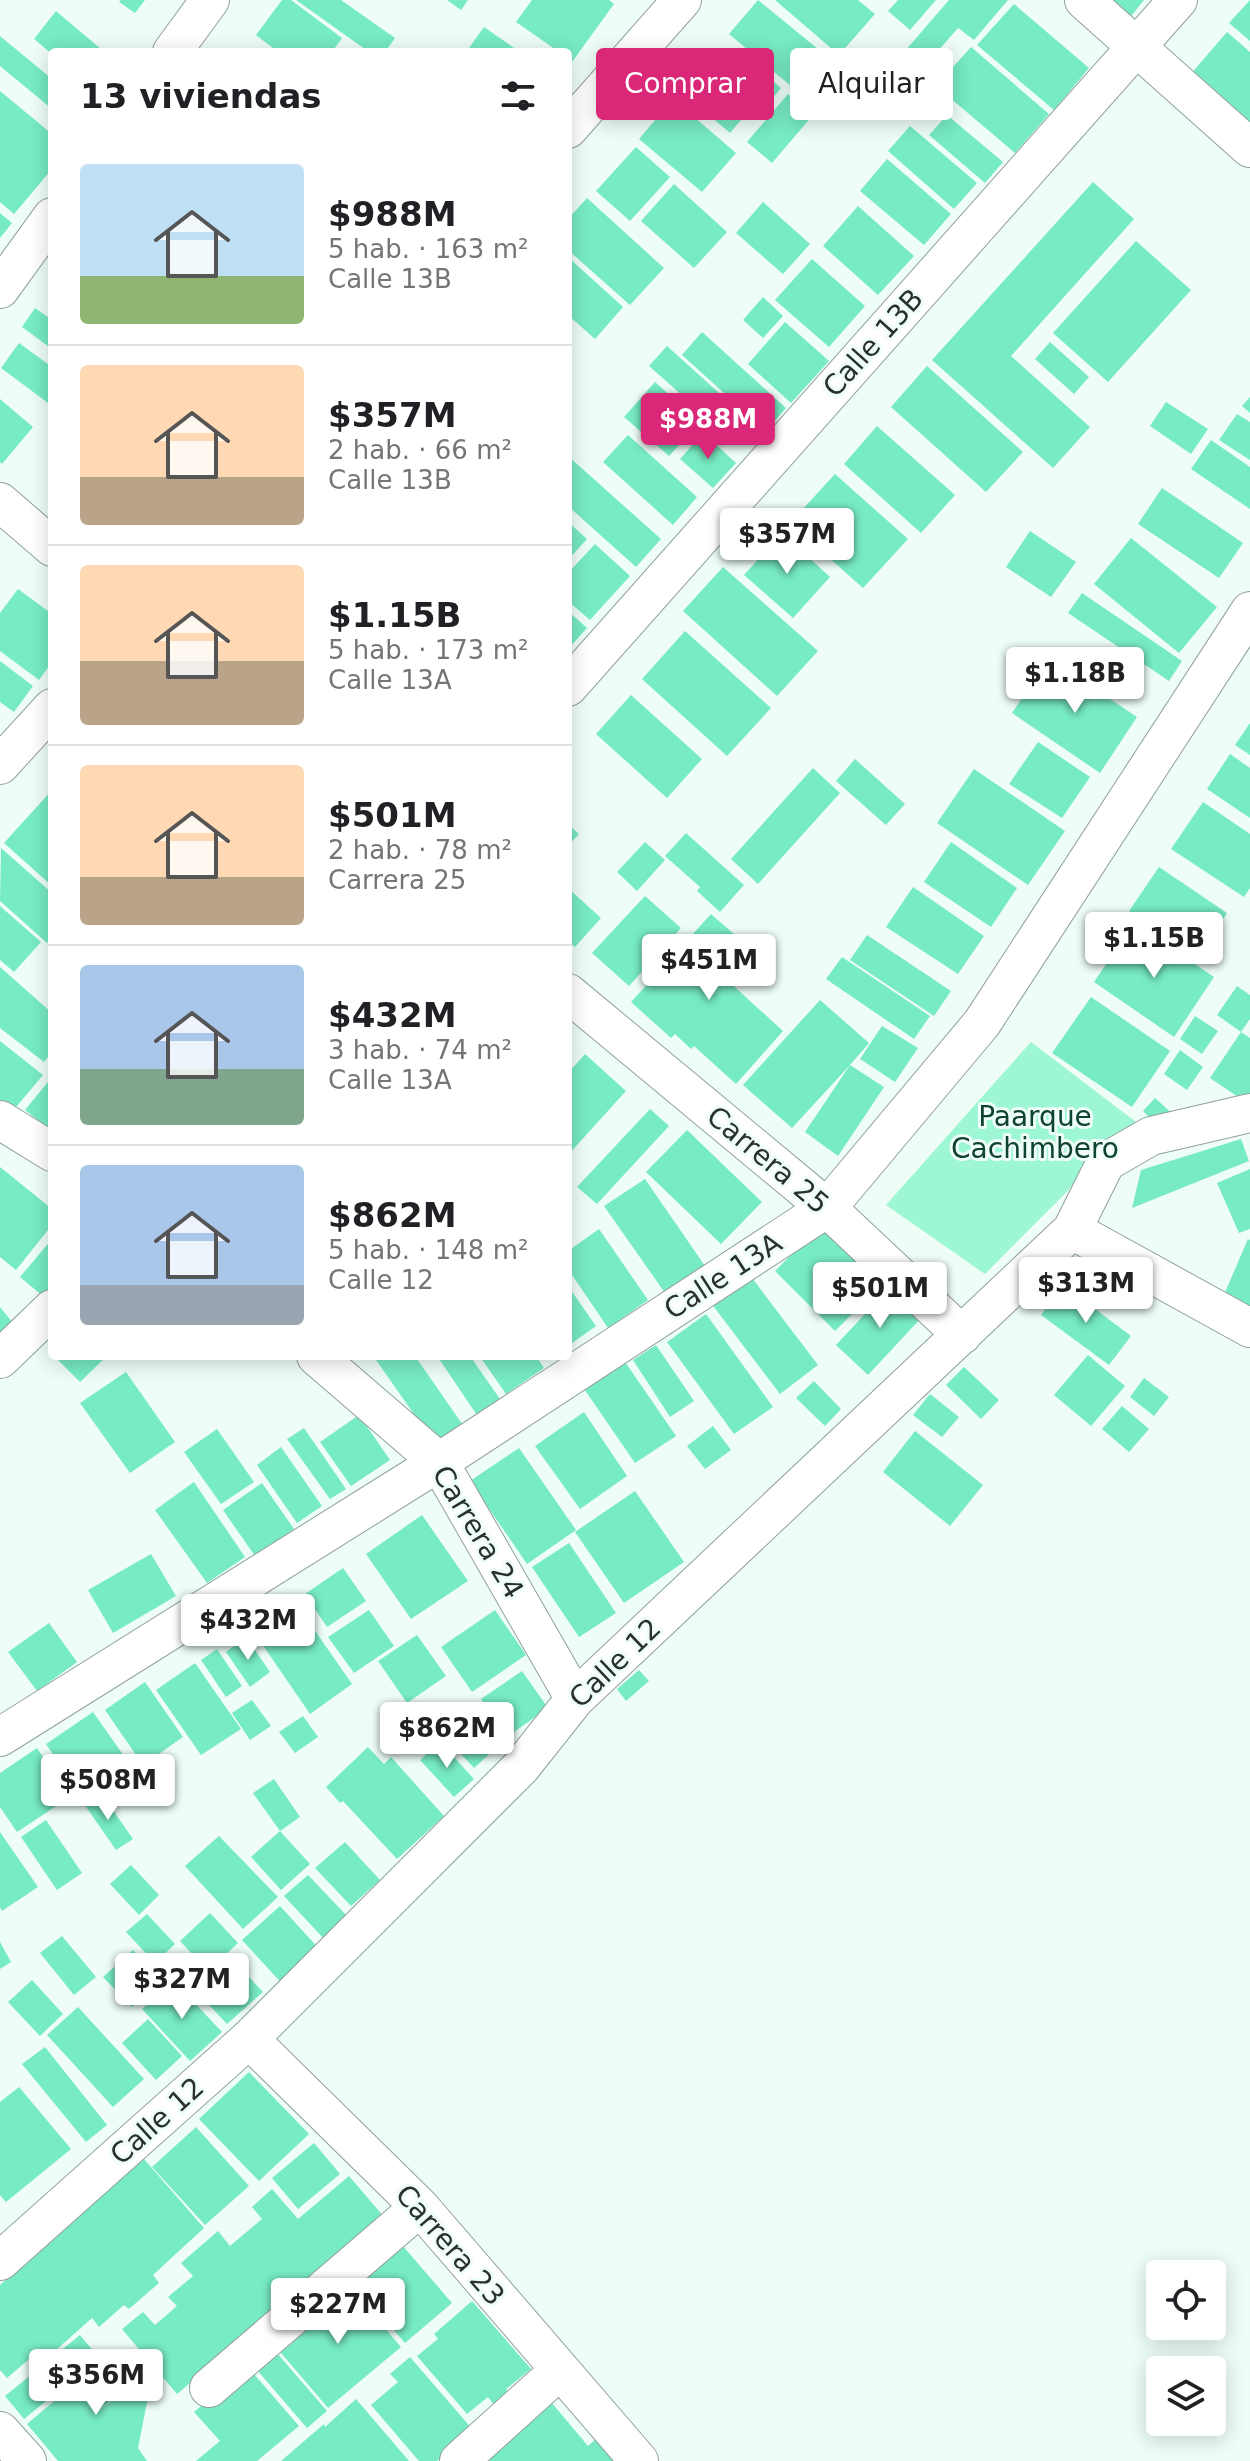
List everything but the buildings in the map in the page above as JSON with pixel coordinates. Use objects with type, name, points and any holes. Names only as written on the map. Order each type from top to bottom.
[{"type":"street","points":[[175,48],[210,0]]},
{"type":"street","points":[[572,124],[682,0]]},
{"type":"street","points":[[1084,0],[1250,148]]},
{"type":"street","name":"Calle 13B","points":[[572,683],[1178,0]]},
{"type":"street","points":[[0,289],[48,223]]},
{"type":"street","points":[[0,502],[48,544]]},
{"type":"street","name":"Calle 13A","points":[[0,1737],[439,1462],[827,1208],[982,1023],[1250,611]]},
{"type":"street","points":[[0,765],[48,712]]},
{"type":"street","name":"Carrera 25","points":[[572,996],[827,1208],[962,1335]]},
{"type":"street","name":"Calle 12","points":[[0,2261],[249,2039],[521,1767],[575,1699],[1072,1230],[1106,1162],[1151,1136],[1250,1113]]},
{"type":"street","points":[[0,1120],[48,1150]]},
{"type":"street","points":[[1072,1230],[1250,1328]]},
{"type":"street","points":[[0,1359],[48,1313]]},
{"type":"street","name":"Carrera 24","points":[[321,1360],[439,1462],[575,1699]]},
{"type":"street","name":"Carrera 23","points":[[249,2039],[420,2207],[639,2461]]},
{"type":"street","points":[[209,2388],[420,2207]]},
{"type":"street","points":[[459,2461],[559,2371]]},
{"type":"street","points":[[0,2431],[27,2461]]},
{"type":"green space","name":"Paarque Cachimbero","points":[[1031,1042],[1136,1122],[985,1274],[886,1205]]}]
